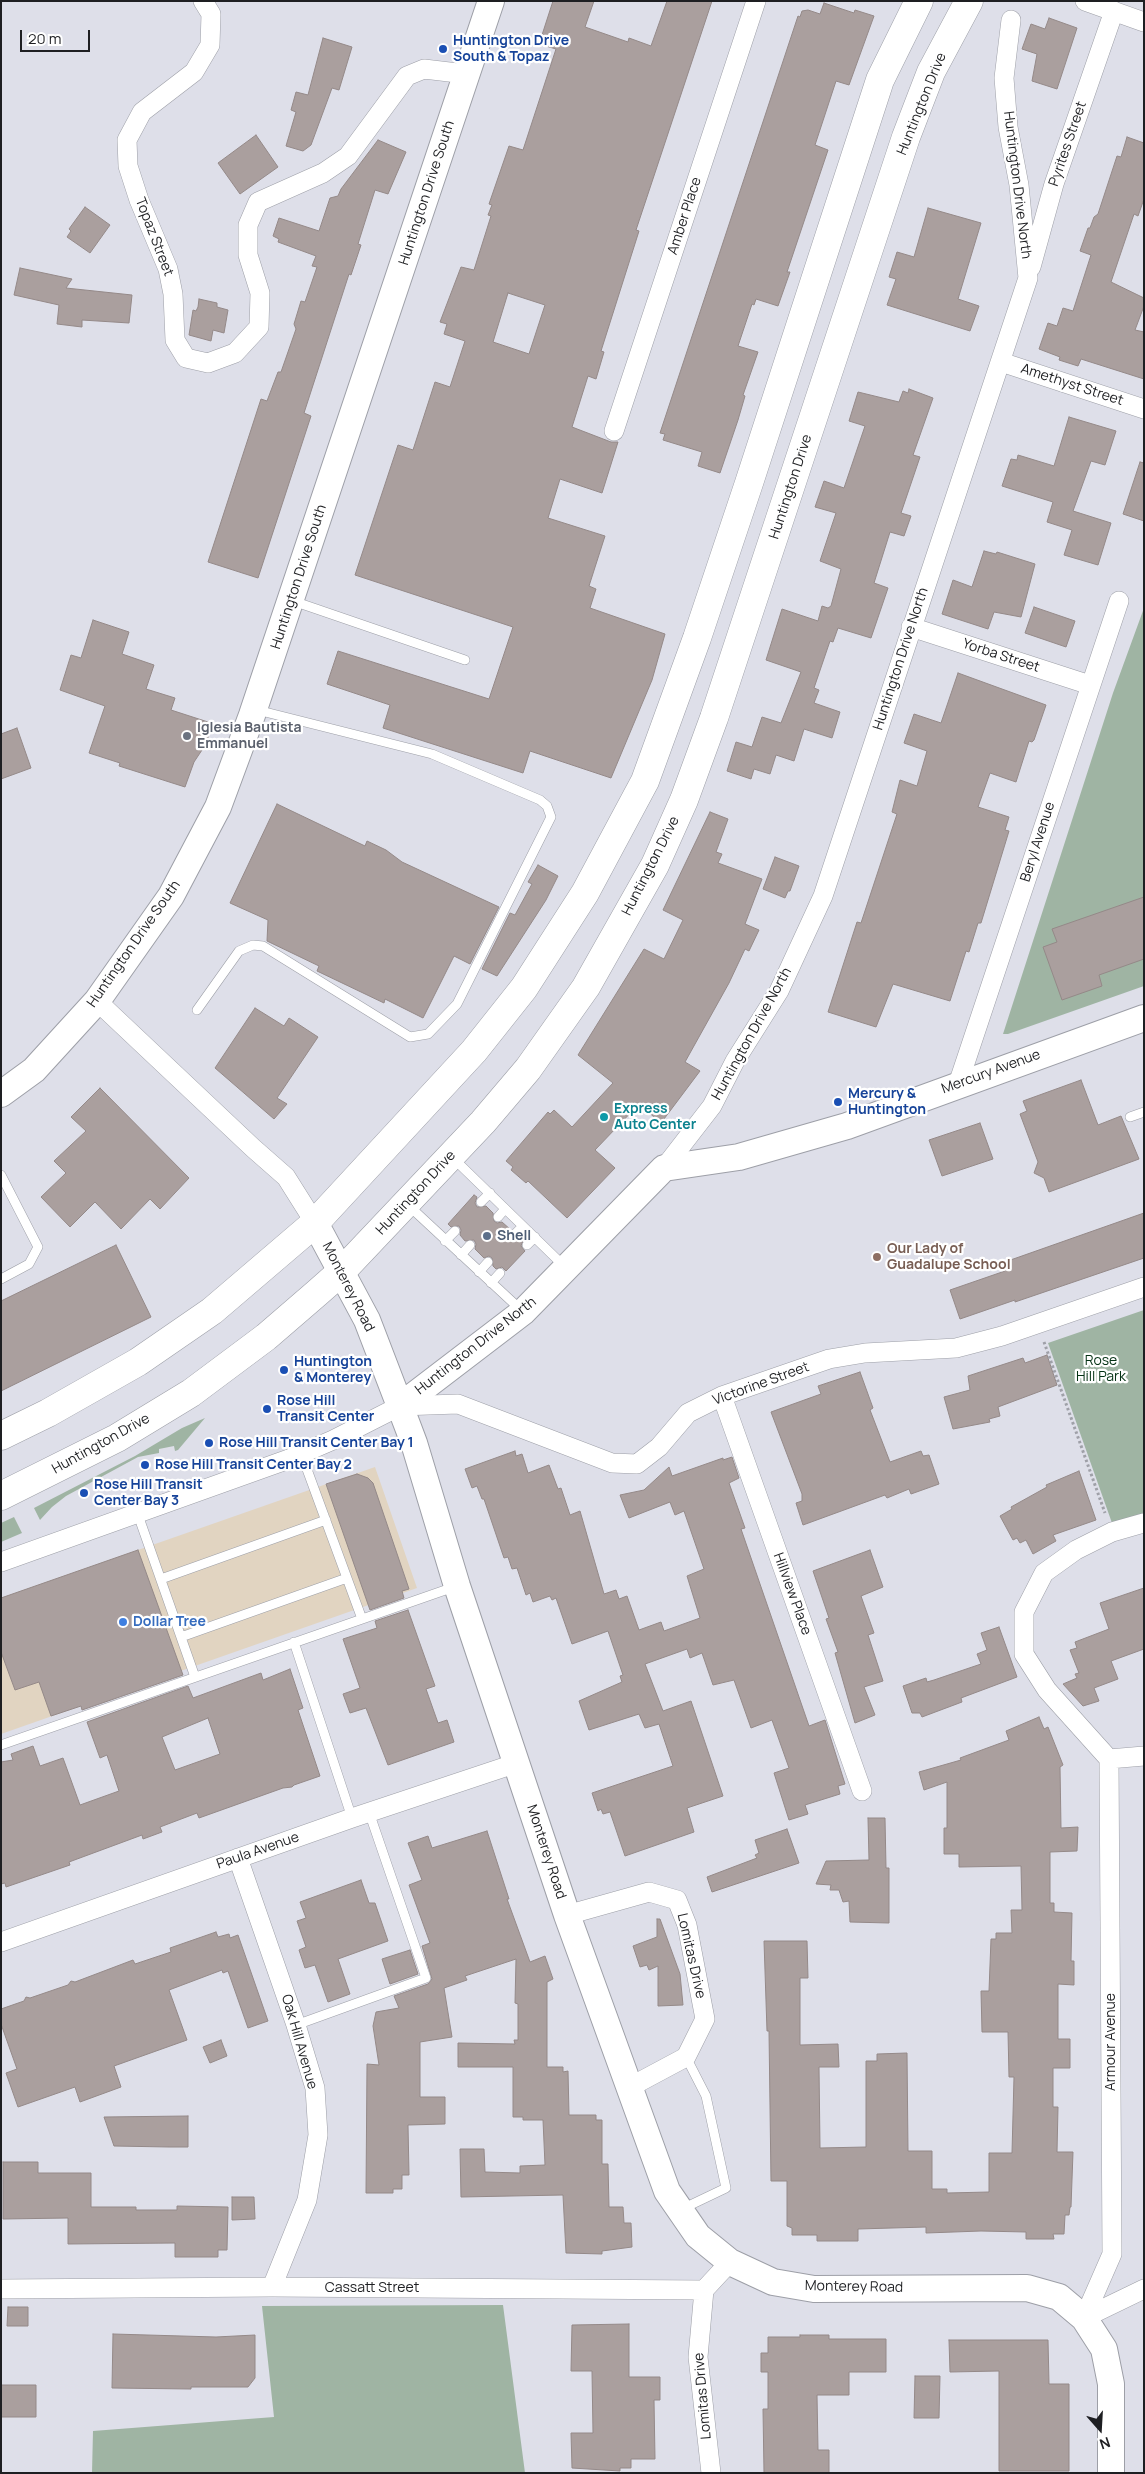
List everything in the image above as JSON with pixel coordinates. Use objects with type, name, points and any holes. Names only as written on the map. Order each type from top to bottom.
[{"type":"main road","points":[[1,1436],[48,1413],[138,1362],[212,1311],[315,1223],[474,1051],[524,988],[585,894],[645,781],[697,638],[746,492],[880,80],[918,1]]},
{"type":"main road","name":"Huntington Drive","points":[[1,1496],[117,1438],[191,1392],[266,1337],[342,1271],[451,1156],[528,1069],[586,987],[655,864],[684,800],[724,690],[906,137],[931,72],[969,1]]},
{"type":"street","name":"Topaz Street","points":[[203,1],[210,14],[210,45],[194,72],[142,112],[127,140],[128,166],[139,200],[168,269],[173,294],[175,340],[186,358],[208,363],[235,353],[259,326],[260,293],[248,255],[248,225],[258,202],[323,173],[348,156],[407,76],[424,69],[466,74]]},
{"type":"street","name":"Huntington Drive South","points":[[1,1094],[34,1070],[97,1001],[171,896],[218,807],[254,710],[490,1]]},
{"type":"street","name":"Amber Place","points":[[614,430],[756,1]]},
{"type":"street","points":[[1085,1],[1144,22]]},
{"type":"street","name":"Pyrites Street","points":[[1028,278],[1054,184],[1114,11]]},
{"type":"street","name":"Huntington Drive North","points":[[1,1562],[301,1453],[400,1406],[523,1312],[664,1168],[712,1106],[734,1062],[779,992],[823,896],[1028,278],[1020,185],[1008,126],[1004,78],[1011,20]]},
{"type":"street","name":"Amethyst Street","points":[[1001,362],[1144,409]]},
{"type":"street","name":"Beryl Avenue","points":[[958,1084],[1119,601]]},
{"type":"street","name":"Yorba Street","points":[[911,627],[1090,685]]},
{"type":"street","name":"Monterey Road","points":[[97,1001],[253,1148],[286,1176],[315,1223],[368,1320],[414,1443],[457,1586],[628,2088],[667,2191],[679,2210],[698,2236],[730,2262],[773,2282],[814,2289],[1027,2288],[1059,2297],[1084,2318],[1104,2349],[1111,2384],[1111,2473]]},
{"type":"street","name":"Mercury Avenue","points":[[664,1168],[739,1157],[847,1126],[958,1084],[1144,1018]]},
{"type":"street","name":"Victorine Street","points":[[400,1406],[458,1404],[612,1463],[638,1464],[659,1447],[688,1413],[722,1396],[829,1359],[866,1353],[956,1348],[1002,1336],[1144,1287]]},
{"type":"street","name":"Hillview Place","points":[[722,1396],[862,1791]]},
{"type":"street","points":[[1144,1523],[1112,1532],[1076,1550],[1044,1573],[1024,1612],[1024,1654],[1047,1690],[1109,1759],[1144,1756]]},
{"type":"street","name":"Armour Avenue","points":[[1084,2318],[1112,2254],[1109,1759]]},
{"type":"street","name":"Paula Avenue","points":[[1,1942],[360,1815],[517,1763]]},
{"type":"street","name":"Oak Hill Avenue","points":[[238,1858],[296,2024],[315,2088],[318,2135],[307,2200],[272,2287]]},
{"type":"street","name":"Lomitas Drive","points":[[568,1915],[649,1892],[677,1900],[687,1925],[705,2019],[686,2057]]},
{"type":"street","points":[[628,2088],[686,2057]]},
{"type":"street","points":[[704,2290],[730,2262]]},
{"type":"street","name":"Cassatt Street","points":[[1,2289],[272,2287],[704,2290]]},
{"type":"street","points":[[1084,2318],[1144,2289]]},
{"type":"street","name":"Lomitas Drive","points":[[704,2290],[698,2356],[711,2473]]},
{"type":"lane","points":[[291,600],[465,660]]},
{"type":"lane","points":[[197,1010],[239,952],[253,944],[263,946],[410,1037],[428,1034],[457,1004],[551,817],[547,806],[540,800],[432,754],[254,710]]},
{"type":"lane","points":[[1130,1117],[1144,1112]]},
{"type":"lane","points":[[451,1156],[567,1269]]},
{"type":"lane","points":[[1,1175],[38,1247],[29,1264],[1,1279]]},
{"type":"lane","points":[[482,1202],[490,1193]]},
{"type":"lane","points":[[406,1204],[523,1312]]},
{"type":"lane","points":[[498,1217],[505,1209]]},
{"type":"lane","points":[[515,1234],[523,1226]]},
{"type":"lane","points":[[445,1241],[455,1230]]},
{"type":"lane","points":[[527,1245],[535,1237]]},
{"type":"lane","points":[[461,1255],[470,1245]]},
{"type":"lane","points":[[479,1272],[488,1262]]},
{"type":"lane","points":[[491,1283],[500,1273]]},
{"type":"lane","points":[[301,1453],[362,1619]]},
{"type":"lane","points":[[137,1512],[195,1677]]},
{"type":"lane","points":[[160,1579],[326,1520]]},
{"type":"lane","points":[[181,1637],[347,1578]]},
{"type":"lane","points":[[1,1745],[457,1586]]},
{"type":"lane","points":[[294,1642],[360,1815],[426,1978],[296,2024]]},
{"type":"lane","points":[[679,2210],[726,2188],[706,2096],[686,2057]]},
{"type":"path","points":[[1037,1324],[1112,1532]]},
{"type":"shaded area","points":[[375,1467],[417,1588],[1,1734],[1,1598]]},
{"type":"green space","points":[[1144,608],[1144,986],[1008,1034],[1003,1034],[1113,693]]},
{"type":"green space","name":"Rose Hill Park","points":[[1144,1310],[1144,1513],[1112,1523],[1048,1343]]},
{"type":"green space","points":[[205,1418],[178,1450],[175,1451],[174,1446],[159,1449],[159,1453],[138,1457],[66,1496],[40,1520],[34,1508],[135,1456],[182,1428]]},
{"type":"green space","points":[[14,1517],[22,1533],[1,1542],[1,1523]]},
{"type":"green space","points":[[503,2305],[525,2473],[92,2473],[93,2431],[274,2417],[262,2306]]},
{"type":"building","points":[[553,1],[594,1],[585,27],[628,42],[629,38],[651,46],[667,1],[712,1],[636,230],[639,231],[601,351],[604,352],[596,379],[588,376],[572,427],[611,442],[618,442],[602,493],[560,479],[548,518],[605,536],[589,586],[596,589],[590,608],[665,634],[652,680],[611,778],[530,751],[523,773],[383,728],[390,705],[327,684],[338,651],[489,699],[513,627],[355,575],[398,445],[413,450],[435,382],[450,387],[465,341],[444,334],[447,324],[440,322],[461,267],[474,270],[491,216],[488,215],[492,205],[489,204],[509,146],[523,150],[556,49],[546,46],[549,37],[542,35]],"holes":[[[508,293],[545,305],[529,354],[493,342]]]},
{"type":"building","points":[[824,3],[854,13],[855,10],[874,16],[849,85],[836,81],[815,145],[828,150],[787,272],[790,272],[778,306],[756,299],[754,305],[752,304],[738,346],[758,352],[720,473],[698,466],[702,452],[663,440],[665,434],[660,433],[798,16],[800,17],[802,11],[808,10],[820,14]]},
{"type":"building","points":[[1049,18],[1077,28],[1057,89],[1032,81],[1037,54],[1022,49],[1031,24],[1045,29]]},
{"type":"building","points":[[323,38],[352,47],[339,90],[332,88],[311,145],[303,151],[286,146],[296,112],[291,110],[296,92],[308,95]]},
{"type":"building","points":[[256,135],[278,167],[240,194],[218,163]]},
{"type":"building","points":[[1127,137],[1144,143],[1144,199],[1138,216],[1134,214],[1111,282],[1144,298],[1144,306],[1135,330],[1144,332],[1144,379],[1081,359],[1078,366],[1059,360],[1060,357],[1039,349],[1048,323],[1057,326],[1063,308],[1073,311],[1091,255],[1080,251],[1088,228],[1090,228],[1094,217],[1098,214],[1117,156],[1121,157]]},
{"type":"building","points":[[378,140],[406,152],[388,194],[375,190],[358,244],[361,245],[351,275],[349,274],[304,413],[311,416],[258,578],[208,562],[261,399],[267,401],[278,372],[281,372],[296,329],[294,324],[301,301],[305,302],[317,267],[312,266],[316,256],[278,242],[279,239],[273,236],[279,218],[319,231],[330,198],[338,196],[341,189]]},
{"type":"building","points":[[85,207],[110,225],[90,253],[67,237],[71,231],[69,229]]},
{"type":"building","points":[[928,208],[981,223],[958,299],[979,306],[970,331],[887,305],[896,279],[889,277],[897,252],[914,257]]},
{"type":"building","points":[[20,268],[72,279],[66,288],[132,295],[129,323],[82,320],[82,327],[57,324],[59,305],[14,295]]},
{"type":"building","points":[[199,299],[217,303],[217,307],[228,310],[224,333],[213,330],[211,341],[189,335],[193,310],[196,311]]},
{"type":"building","points":[[909,389],[933,398],[913,455],[920,457],[901,513],[911,516],[904,536],[890,532],[874,583],[888,588],[871,638],[838,628],[833,642],[830,641],[814,688],[819,690],[814,703],[840,712],[832,738],[804,729],[794,761],[776,755],[770,774],[754,769],[751,779],[727,771],[736,742],[752,747],[762,717],[781,723],[801,672],[766,660],[782,609],[818,621],[822,606],[828,608],[831,606],[841,569],[820,561],[836,513],[815,507],[824,481],[844,488],[865,426],[849,421],[858,392],[899,402],[903,391],[908,393]]},
{"type":"building","points":[[1069,417],[1116,431],[1105,465],[1091,461],[1073,511],[1111,523],[1098,565],[1064,555],[1072,530],[1047,522],[1053,502],[1002,486],[1011,459],[1017,460],[1018,455],[1054,466]]},
{"type":"building","points":[[1140,462],[1144,463],[1144,521],[1123,514]]},
{"type":"building","points":[[984,551],[996,554],[997,552],[1035,564],[1021,617],[994,612],[988,629],[942,614],[953,580],[972,587]]},
{"type":"building","points":[[1034,607],[1075,621],[1066,647],[1025,633]]},
{"type":"building","points":[[93,620],[129,632],[122,654],[154,665],[146,689],[175,698],[171,710],[208,722],[208,741],[194,762],[185,787],[119,766],[120,763],[89,753],[105,706],[60,690],[71,655],[81,658]]},
{"type":"building","points":[[958,673],[1046,705],[1034,740],[1032,742],[1029,741],[1016,782],[990,773],[978,807],[1009,817],[1005,830],[1009,831],[981,923],[978,923],[969,952],[966,951],[950,1001],[893,984],[876,1027],[828,1012],[857,922],[861,923],[897,814],[892,812],[900,780],[917,786],[927,751],[904,743],[914,714],[941,723]]},
{"type":"building","points":[[17,728],[31,768],[1,779],[1,734]]},
{"type":"building","points":[[277,804],[365,846],[367,841],[386,850],[402,862],[499,907],[470,964],[454,956],[423,1018],[385,999],[384,1003],[317,971],[319,966],[267,941],[268,920],[230,903]]},
{"type":"building","points":[[710,812],[728,819],[716,852],[722,854],[718,863],[762,879],[745,924],[759,930],[749,951],[745,949],[729,983],[685,1062],[700,1071],[661,1123],[639,1104],[595,1150],[615,1168],[567,1218],[528,1181],[526,1183],[511,1170],[513,1167],[506,1161],[548,1112],[550,1114],[554,1110],[572,1127],[613,1083],[578,1055],[644,949],[664,959],[683,920],[663,910]]},
{"type":"building","points":[[775,857],[799,866],[790,891],[788,891],[785,898],[763,889]]},
{"type":"building","points":[[538,865],[558,876],[546,900],[497,976],[482,969],[510,913],[515,915],[532,884],[528,882]]},
{"type":"building","points":[[1144,897],[1144,959],[1099,975],[1102,986],[1062,1000],[1043,947],[1057,942],[1052,929]]},
{"type":"building","points":[[255,1008],[284,1026],[289,1018],[318,1037],[277,1098],[287,1104],[274,1119],[215,1068]]},
{"type":"building","points":[[1081,1080],[1098,1125],[1121,1116],[1139,1159],[1049,1192],[1044,1178],[1034,1173],[1038,1162],[1020,1114],[1027,1111],[1023,1101]]},
{"type":"building","points":[[100,1088],[189,1178],[160,1209],[150,1199],[121,1229],[95,1202],[70,1227],[41,1197],[66,1173],[54,1161],[86,1131],[71,1117]]},
{"type":"building","points":[[980,1123],[993,1159],[942,1176],[929,1140]]},
{"type":"building","points":[[474,1195],[477,1197],[475,1203],[477,1207],[486,1206],[493,1213],[494,1221],[497,1223],[502,1222],[511,1230],[509,1235],[511,1239],[516,1240],[520,1238],[523,1241],[521,1246],[525,1251],[506,1271],[502,1267],[496,1269],[493,1266],[492,1258],[489,1256],[484,1258],[475,1249],[476,1244],[474,1240],[465,1241],[460,1235],[461,1230],[459,1226],[451,1227],[448,1224]]},
{"type":"building","points":[[1144,1213],[1144,1258],[960,1319],[950,1290],[1005,1271],[1002,1263]]},
{"type":"building","points":[[116,1245],[151,1317],[1,1391],[1,1301]]},
{"type":"building","points":[[1047,1355],[1057,1385],[998,1407],[1000,1416],[989,1419],[990,1422],[953,1429],[944,1397],[970,1390],[968,1376],[1023,1358],[1025,1363]]},
{"type":"building","points":[[860,1372],[873,1408],[870,1410],[890,1462],[921,1451],[923,1456],[929,1455],[939,1484],[911,1494],[909,1489],[887,1498],[885,1495],[803,1525],[796,1503],[802,1501],[802,1494],[771,1412],[821,1394],[818,1386]]},
{"type":"building","points":[[515,1451],[516,1456],[522,1454],[528,1473],[549,1465],[558,1489],[561,1488],[570,1515],[580,1511],[604,1594],[616,1590],[619,1599],[627,1596],[639,1630],[661,1622],[664,1631],[700,1618],[687,1576],[704,1569],[684,1511],[675,1515],[670,1502],[629,1518],[620,1495],[644,1490],[669,1467],[672,1476],[723,1458],[723,1460],[732,1457],[739,1478],[729,1483],[745,1528],[741,1529],[809,1726],[825,1720],[845,1784],[838,1786],[840,1794],[805,1805],[808,1814],[789,1820],[774,1773],[789,1768],[772,1720],[751,1728],[734,1680],[713,1685],[702,1653],[690,1658],[687,1649],[645,1664],[663,1711],[691,1701],[723,1796],[687,1808],[694,1832],[625,1856],[610,1812],[603,1814],[601,1809],[598,1811],[592,1793],[673,1766],[659,1724],[645,1728],[639,1714],[589,1730],[579,1701],[622,1682],[620,1676],[623,1675],[608,1631],[572,1644],[556,1598],[552,1600],[550,1596],[533,1602],[530,1593],[526,1595],[517,1568],[512,1569],[508,1557],[504,1558],[484,1499],[482,1499],[477,1486],[472,1488],[465,1469]]},
{"type":"building","points":[[1079,1471],[1096,1520],[1053,1535],[1056,1541],[1033,1554],[1026,1540],[1020,1543],[1017,1538],[1013,1540],[1000,1516],[1012,1509],[1011,1507],[1047,1487],[1046,1485]]},
{"type":"building","points":[[357,1474],[368,1478],[373,1483],[409,1589],[402,1591],[404,1598],[370,1610],[326,1484]]},
{"type":"building","points":[[138,1550],[183,1675],[82,1710],[81,1706],[51,1716],[39,1682],[15,1690],[1,1652],[1,1598]]},
{"type":"building","points":[[870,1550],[883,1587],[861,1596],[874,1633],[868,1635],[883,1681],[864,1687],[875,1715],[855,1723],[835,1653],[838,1652],[826,1619],[829,1618],[813,1571]]},
{"type":"building","points":[[1144,1588],[1144,1649],[1111,1661],[1118,1679],[1094,1688],[1099,1701],[1083,1706],[1063,1684],[1077,1678],[1075,1674],[1079,1673],[1070,1650],[1077,1648],[1075,1642],[1109,1629],[1100,1603]]},
{"type":"building","points":[[408,1610],[435,1686],[426,1689],[438,1723],[447,1720],[454,1742],[388,1765],[366,1708],[350,1713],[343,1694],[360,1688],[343,1639],[377,1628],[375,1621]]},
{"type":"building","points":[[999,1627],[1017,1677],[961,1698],[962,1702],[922,1717],[920,1713],[912,1713],[903,1686],[926,1678],[927,1682],[981,1664],[977,1654],[987,1650],[981,1633]]},
{"type":"building","points":[[290,1669],[303,1708],[298,1710],[320,1776],[199,1818],[197,1813],[160,1827],[162,1832],[143,1839],[142,1835],[69,1862],[70,1865],[6,1887],[5,1883],[1,1884],[1,1762],[13,1760],[11,1754],[33,1746],[40,1766],[63,1758],[80,1805],[119,1791],[107,1755],[100,1758],[87,1722],[188,1686],[193,1698],[261,1673],[263,1680]],"holes":[[[208,1718],[220,1754],[175,1770],[162,1737]]]},
{"type":"building","points":[[1039,1717],[1044,1729],[1048,1727],[1063,1765],[1060,1767],[1061,1828],[1078,1827],[1077,1851],[1050,1852],[1050,1903],[1054,1903],[1054,1912],[1072,1913],[1071,1961],[1074,1961],[1074,1985],[1058,1984],[1058,2039],[1070,2039],[1070,2068],[1053,2068],[1053,2107],[1058,2107],[1057,2152],[1073,2152],[1071,2207],[1069,2215],[1065,2215],[1064,2234],[1053,2234],[1054,2239],[1026,2239],[1026,2232],[926,2233],[926,2227],[858,2229],[858,2241],[817,2241],[817,2235],[792,2235],[792,2228],[787,2226],[787,2181],[771,2181],[769,2031],[767,2031],[764,1941],[807,1941],[808,1978],[800,1978],[800,2045],[838,2044],[839,2067],[819,2067],[820,2148],[866,2147],[866,2061],[877,2061],[877,2054],[907,2053],[908,2151],[932,2151],[932,2189],[947,2189],[947,2193],[989,2192],[989,2153],[1012,2153],[1014,2077],[1009,2077],[1008,2032],[982,2032],[981,1991],[989,1991],[991,1939],[996,1939],[996,1933],[1012,1933],[1011,1910],[1022,1910],[1021,1866],[959,1867],[959,1854],[944,1854],[944,1828],[947,1828],[947,1782],[924,1790],[919,1772],[961,1760],[960,1758],[1009,1740],[1006,1731]]},
{"type":"building","points":[[868,1818],[885,1818],[886,1868],[889,1868],[889,1923],[850,1922],[849,1901],[843,1902],[839,1890],[830,1890],[831,1885],[816,1884],[826,1861],[869,1860]]},
{"type":"building","points":[[787,1829],[799,1863],[712,1892],[707,1877],[757,1858],[755,1855],[759,1853],[755,1840]]},
{"type":"building","points":[[487,1831],[509,1899],[507,1899],[530,1962],[545,1956],[553,1979],[547,1982],[547,2067],[563,2067],[563,2072],[568,2071],[569,2115],[596,2115],[596,2120],[602,2120],[602,2164],[608,2164],[609,2207],[623,2207],[624,2223],[631,2223],[632,2247],[602,2251],[602,2254],[566,2253],[563,2195],[461,2197],[460,2149],[484,2149],[485,2172],[520,2173],[520,2166],[545,2165],[543,2120],[523,2120],[523,2117],[513,2117],[513,2067],[458,2067],[458,2043],[515,2044],[514,2040],[518,2040],[518,2004],[515,2003],[516,1959],[465,1976],[467,1980],[444,1988],[452,2037],[420,2042],[420,2097],[445,2097],[445,2124],[408,2125],[409,2175],[402,2175],[402,2189],[393,2189],[393,2193],[366,2193],[367,2064],[379,2065],[373,2026],[376,2012],[399,2008],[394,1996],[428,1984],[432,1979],[422,1946],[430,1943],[409,1885],[422,1880],[408,1843],[428,1836],[432,1848]]},
{"type":"building","points":[[361,1880],[369,1903],[375,1903],[388,1941],[338,1959],[350,1994],[328,2002],[315,1965],[305,1968],[299,1950],[306,1947],[297,1921],[306,1918],[300,1902]]},
{"type":"building","points":[[657,1919],[660,1919],[680,1974],[683,2005],[658,2006],[658,1966],[649,1970],[647,1965],[640,1967],[633,1946],[657,1937]]},
{"type":"building","points":[[216,1932],[218,1937],[229,1934],[230,1938],[238,1935],[268,2021],[248,2028],[228,1971],[223,1973],[222,1970],[169,1990],[187,2040],[114,2066],[121,2087],[80,2102],[75,2087],[18,2107],[6,2073],[17,2069],[1,2024],[1,2009],[24,2001],[26,1997],[30,1998],[68,1985],[71,1981],[75,1982],[133,1960],[135,1964],[171,1952],[170,1948]]},
{"type":"building","points":[[410,1950],[418,1974],[390,1984],[382,1959]]},
{"type":"building","points":[[221,2040],[227,2056],[210,2063],[203,2047]]},
{"type":"building","points":[[188,2116],[188,2147],[114,2146],[104,2117]]},
{"type":"building","points":[[3,2162],[38,2162],[38,2173],[91,2173],[91,2207],[136,2207],[136,2210],[177,2210],[177,2206],[228,2207],[227,2250],[218,2250],[218,2257],[175,2257],[175,2243],[68,2244],[68,2218],[3,2219]]},
{"type":"building","points":[[232,2197],[254,2197],[255,2219],[232,2220]]},
{"type":"building","points":[[8,2307],[28,2307],[28,2326],[7,2326]]},
{"type":"building","points":[[629,2324],[629,2377],[660,2377],[660,2400],[654,2400],[655,2459],[631,2459],[631,2468],[620,2468],[620,2471],[572,2468],[571,2433],[593,2433],[592,2371],[571,2371],[572,2325]]},
{"type":"building","points":[[113,2334],[216,2337],[255,2335],[255,2378],[248,2387],[191,2387],[191,2389],[112,2388]]},
{"type":"building","points":[[800,2335],[829,2335],[829,2339],[886,2339],[886,2372],[849,2372],[849,2395],[817,2395],[818,2450],[829,2450],[829,2473],[764,2473],[763,2409],[768,2409],[768,2372],[761,2372],[761,2353],[768,2353],[768,2337],[800,2337]]},
{"type":"building","points":[[949,2340],[1048,2340],[1049,2384],[1069,2384],[1069,2471],[999,2471],[999,2371],[950,2372]]},
{"type":"building","points":[[915,2376],[940,2376],[939,2418],[914,2418]]},
{"type":"building","points":[[1,2385],[36,2385],[36,2417],[1,2417]]},
{"type":"place","name":"Huntington Drive South & Topaz","points":[[443,49]]},
{"type":"place","name":"Iglesia Bautista Emmanuel","points":[[187,736]]},
{"type":"place","name":"Mercury & Huntington","points":[[838,1102]]},
{"type":"place","name":"Express Auto Center","points":[[604,1117]]},
{"type":"place","name":"Shell","points":[[487,1236]]},
{"type":"place","name":"Our Lady of Guadalupe School","points":[[877,1257]]},
{"type":"place","name":"Huntington & Monterey","points":[[284,1370]]},
{"type":"place","name":"Rose Hill Transit Center","points":[[267,1409]]},
{"type":"place","name":"Rose Hill Transit Center Bay 1","points":[[209,1443]]},
{"type":"place","name":"Rose Hill Transit Center Bay 2","points":[[145,1465]]},
{"type":"place","name":"Rose Hill Transit Center Bay 3","points":[[84,1493]]},
{"type":"place","name":"Dollar Tree","points":[[123,1622]]}]
